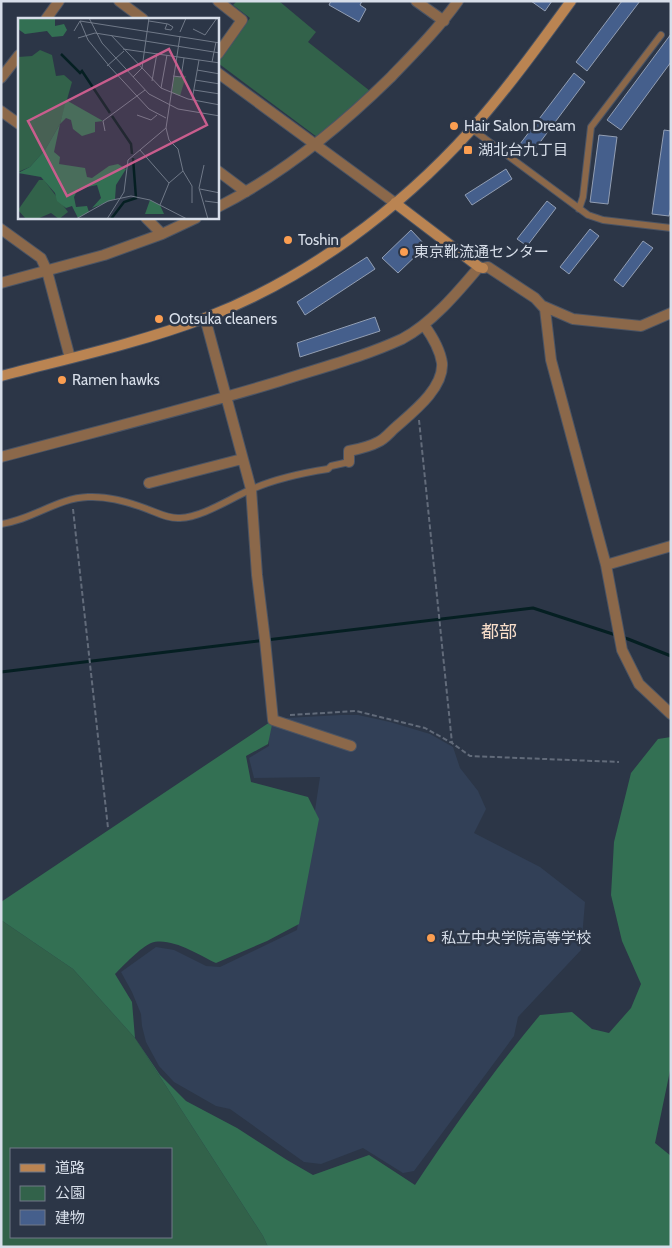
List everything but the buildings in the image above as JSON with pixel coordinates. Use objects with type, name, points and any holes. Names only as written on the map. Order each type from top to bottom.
[{"type":"street","points":[[47,18],[58,1]]},
{"type":"street","points":[[119,1],[142,18]]},
{"type":"street","points":[[218,1],[242,20],[219,53]]},
{"type":"street","points":[[416,1],[444,21]]},
{"type":"street","points":[[219,206],[246,192],[316,146],[367,100],[421,46],[444,21],[458,1]]},
{"type":"street","points":[[1,376],[138,340],[204,318],[243,301],[301,270],[354,236],[424,178],[472,129],[520,71],[571,1]]},
{"type":"street","points":[[1,78],[18,56]]},
{"type":"street","points":[[219,74],[481,268]]},
{"type":"street","points":[[1,111],[18,123]]},
{"type":"street","points":[[219,172],[246,192]]},
{"type":"street","points":[[147,219],[162,234]]},
{"type":"street","points":[[1,283],[104,255],[162,234],[194,219]]},
{"type":"street","points":[[1,229],[41,258],[47,271],[70,358]]},
{"type":"street","points":[[1,457],[225,397],[351,359],[402,338],[424,325],[481,268],[488,267],[535,298],[543,306],[573,319],[641,326],[671,312]]},
{"type":"street","points":[[543,306],[547,320],[551,360],[606,565],[622,650],[639,684],[671,714]]},
{"type":"street","points":[[204,318],[251,489],[257,575],[273,720],[351,746]]},
{"type":"street","points":[[349,462],[349,450],[380,442],[430,395],[442,364],[438,349],[424,325]]},
{"type":"street","points":[[149,483],[242,459]]},
{"type":"street","points":[[606,565],[671,546]]},
{"type":"lane","points":[[579,209],[583,197],[591,128],[661,35]]},
{"type":"lane","points":[[472,129],[588,215],[602,220],[671,228]]},
{"type":"lane","points":[[1,524],[11,523],[72,499],[88,497],[111,498],[169,517],[179,518],[210,509],[251,489],[349,462]]},
{"type":"path","points":[[418,408],[452,743]]},
{"type":"path","points":[[72,499],[108,828]]},
{"type":"path","points":[[272,716],[356,711],[425,728],[452,743],[470,756],[619,762]]},
{"type":"shaded area","name":"私立中央学院高等学校","points":[[358,715],[390,722],[430,734],[453,747],[460,768],[478,791],[486,809],[474,833],[540,867],[585,902],[581,950],[518,1017],[514,1036],[414,1171],[403,1173],[363,1148],[321,1164],[304,1162],[230,1109],[216,1106],[174,1082],[159,1066],[146,1042],[141,1014],[121,972],[156,947],[174,950],[206,966],[220,967],[297,930],[320,777],[254,778],[249,758],[269,746],[268,719]]},
{"type":"green space","points":[[237,1],[279,1],[316,32],[308,42],[370,91],[317,137],[219,64],[250,18],[233,5]]},
{"type":"green space","points":[[273,720],[268,744],[246,756],[251,782],[308,797],[319,819],[299,924],[267,941],[216,963],[193,951],[167,942],[151,943],[142,948],[115,974],[132,1002],[135,1038],[73,969],[1,920],[1,902]]},
{"type":"green space","points":[[671,737],[671,1066],[655,1143],[671,1156],[671,1247],[268,1247],[263,1236],[135,1038],[160,1075],[186,1101],[237,1128],[313,1175],[369,1155],[415,1185],[475,1098],[540,1015],[572,1012],[592,1029],[609,1033],[631,1008],[641,984],[622,941],[611,895],[614,842],[631,773],[658,739]]},
{"type":"green space","points":[[1,920],[73,969],[135,1038],[263,1236],[268,1247],[1,1247]]},
{"type":"waterway","points":[[1,672],[533,608],[628,639],[671,656]]},
{"type":"place","name":"Hair Salon Dream","points":[[454,126]]},
{"type":"place","name":"湖北台九丁目","points":[[468,150]]},
{"type":"place","name":"Toshin","points":[[288,240]]},
{"type":"place","name":"東京靴流通センター","points":[[404,252]]},
{"type":"place","name":"Ootsuka cleaners","points":[[159,319]]},
{"type":"place","name":"Ramen hawks","points":[[62,380]]},
{"type":"place","name":"私立中央学院高等学校","points":[[431,938]]},
{"type":"district","name":"都部","points":[[499,632]]}]
